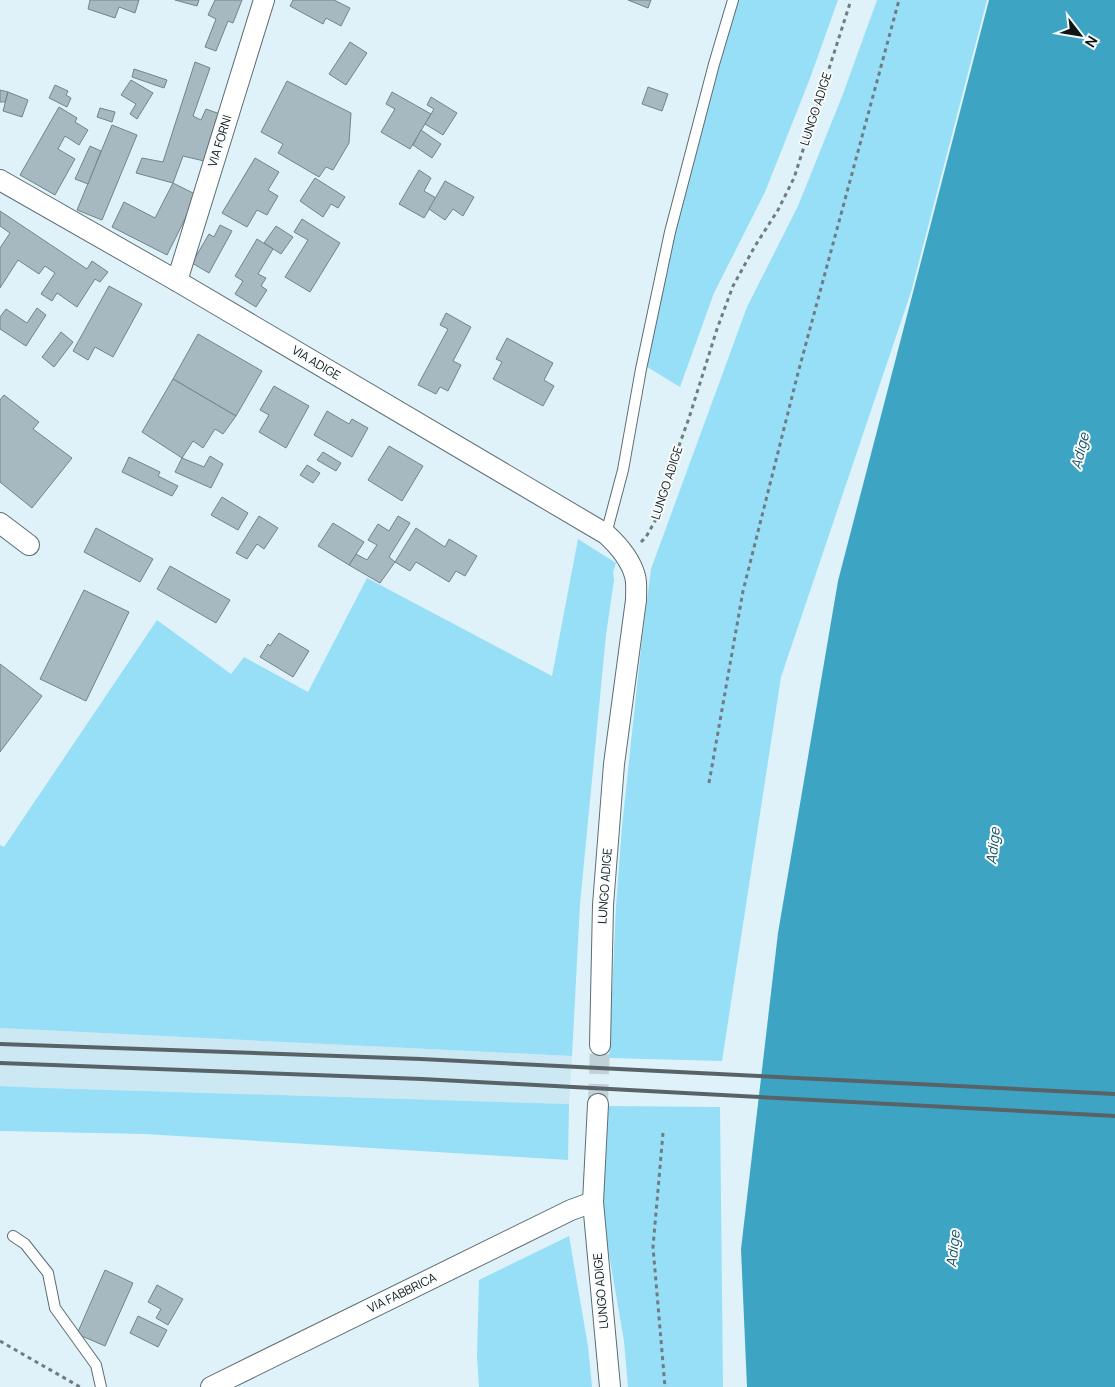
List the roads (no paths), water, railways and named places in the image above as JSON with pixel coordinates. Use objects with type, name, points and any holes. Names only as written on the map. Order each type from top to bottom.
[{"type":"street","name":"VIA FORNI","points":[[177,281],[264,0]]},
{"type":"street","name":"VIA ADIGE","points":[[0,180],[177,281],[606,534],[617,544],[625,556]]},
{"type":"street","points":[[0,523],[29,545]]},
{"type":"street","name":"LUNGO ADIGE","points":[[600,1045],[603,905],[614,764],[636,600],[635,576],[625,556]]},
{"type":"street","name":"LUNGO ADIGE","points":[[598,1104],[593,1202],[610,1387]]},
{"type":"street","name":"VIA FABBRICA","points":[[211,1387],[571,1210],[593,1202]]},
{"type":"lane","points":[[606,534],[623,470],[641,369],[670,232],[733,0]]},
{"type":"lane","points":[[13,1236],[25,1244],[48,1273],[55,1308],[96,1365],[102,1387]]},
{"type":"water","name":"Adige","points":[[989,0],[1115,0],[1115,1387],[747,1387],[741,1249],[778,933],[838,581]]},
{"type":"tunnel","points":[[598,1104],[600,1045]]},
{"type":"railway","points":[[0,1044],[421,1059],[1115,1094]]},
{"type":"railway","points":[[0,1063],[422,1079],[1115,1116]]}]
